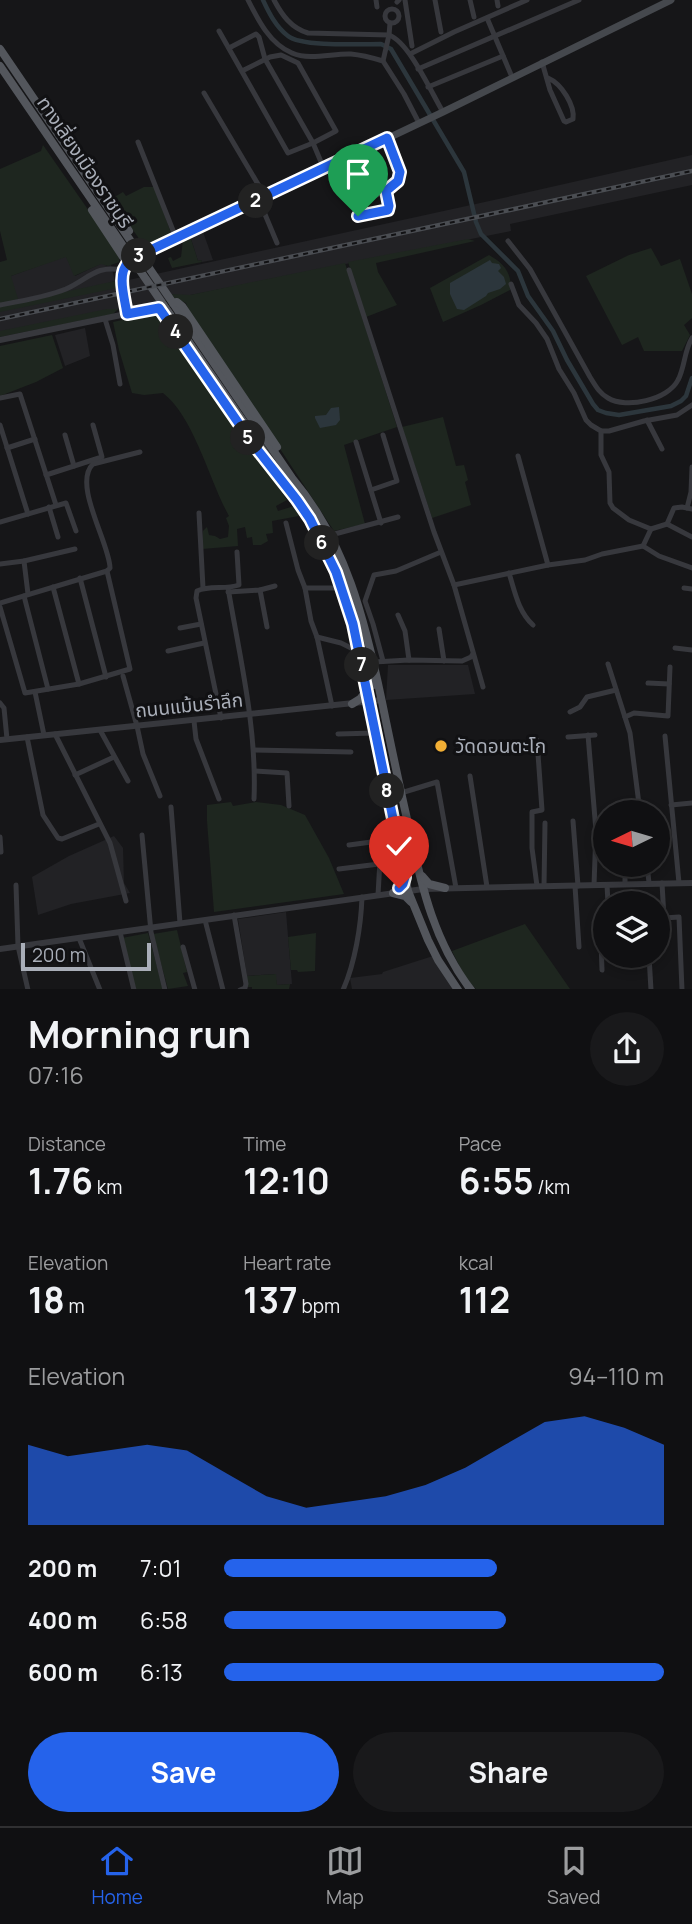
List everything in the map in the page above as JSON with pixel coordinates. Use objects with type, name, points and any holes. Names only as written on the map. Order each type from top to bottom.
[{"type":"main road","points":[[17,91],[125,266],[144,253],[441,113],[671,0]]},
{"type":"main road","name":"ทางเลี่ยงเมืองราชบุรี","points":[[0,49],[17,91],[85,182]]},
{"type":"main road","points":[[4,64],[52,117],[144,253]]},
{"type":"main road","name":"ทางเลี่ยงเมืองราชบุรี","points":[[4,64],[219,379],[339,567]]},
{"type":"main road","points":[[127,314],[159,308],[169,303],[177,302],[182,306],[309,498]]},
{"type":"main road","points":[[159,308],[253,444],[297,500]]},
{"type":"main road","name":"ทางเลี่ยงเมืองราชบุรี","points":[[219,379],[309,498],[343,560],[379,662],[382,700],[418,871],[437,933],[465,989]]},
{"type":"main road","name":"ทางเลี่ยงเมืองราชบุรี","points":[[292,478],[324,530],[339,567],[357,632],[418,904],[436,947],[465,989]]},
{"type":"main road","name":"ทางเลี่ยงเมืองราชบุรี","points":[[310,519],[342,588],[353,624],[412,904],[438,960],[465,989]]},
{"type":"main road","points":[[352,704],[364,694],[364,678]]},
{"type":"main road","points":[[352,704],[366,710],[372,723]]},
{"type":"main road","points":[[418,871],[429,884],[445,888]]},
{"type":"main road","points":[[393,893],[403,884],[405,877]]},
{"type":"main road","points":[[428,905],[430,895],[445,888]]},
{"type":"main road","points":[[393,893],[405,896],[412,904]]},
{"type":"street","points":[[248,0],[260,25],[292,54],[312,57],[350,54],[384,58]]},
{"type":"street","points":[[274,0],[291,25],[308,33],[396,37],[410,54],[441,113]]},
{"type":"street","points":[[405,0],[412,46]]},
{"type":"street","points":[[435,0],[441,32]]},
{"type":"street","points":[[470,0],[474,17]]},
{"type":"street","points":[[410,54],[527,0]]},
{"type":"street","points":[[418,69],[579,0]]},
{"type":"street","points":[[396,4],[399,17],[390,23],[385,18],[385,13],[396,4]]},
{"type":"street","points":[[487,18],[512,77]]},
{"type":"street","points":[[390,23],[384,58],[419,123]]},
{"type":"street","points":[[219,31],[288,153],[336,131],[298,63],[281,55],[265,59],[242,71]]},
{"type":"street","points":[[229,48],[256,34],[260,37],[265,59],[313,143],[324,169]]},
{"type":"street","points":[[428,87],[503,56]]},
{"type":"street","points":[[542,62],[550,90],[564,121],[573,119],[573,112],[563,90],[548,78]]},
{"type":"street","points":[[204,93],[262,198],[277,243]]},
{"type":"street","points":[[354,201],[386,191],[398,181],[400,172],[387,138]]},
{"type":"street","points":[[138,142],[176,238]]},
{"type":"street","points":[[358,216],[388,210],[386,191]]},
{"type":"street","points":[[508,241],[530,269],[598,390],[610,399],[626,402],[647,400],[671,390],[680,377],[686,347],[692,338]]},
{"type":"street","points":[[0,305],[50,294],[101,269],[125,266],[122,287],[127,314],[0,340]]},
{"type":"street","points":[[349,270],[454,585],[483,687]]},
{"type":"street","points":[[511,284],[519,304],[547,339],[559,369],[591,425],[601,431],[609,431],[677,415],[692,405]]},
{"type":"street","points":[[105,319],[120,384]]},
{"type":"street","points":[[0,398],[20,394],[46,475],[58,537]]},
{"type":"street","points":[[647,420],[662,449]]},
{"type":"street","points":[[0,425],[28,514]]},
{"type":"street","points":[[46,475],[102,457],[93,425]]},
{"type":"street","points":[[601,431],[601,455],[609,472],[610,503],[613,508],[629,520],[651,529],[667,524],[692,537]]},
{"type":"street","points":[[65,435],[74,466]]},
{"type":"street","points":[[370,490],[397,481],[383,435]]},
{"type":"street","points":[[6,448],[34,439]]},
{"type":"street","points":[[356,442],[381,523]]},
{"type":"street","points":[[107,571],[130,669],[79,684],[25,693],[0,605],[110,568],[93,513],[87,471],[93,464],[140,452]]},
{"type":"street","points":[[518,456],[548,565]]},
{"type":"street","points":[[667,524],[674,508],[689,509],[692,467]]},
{"type":"street","points":[[0,522],[66,503],[76,531]]},
{"type":"street","points":[[199,513],[203,588]]},
{"type":"street","points":[[331,535],[398,517]]},
{"type":"street","points":[[286,523],[305,588],[332,706]]},
{"type":"street","points":[[643,546],[651,529]]},
{"type":"street","points":[[454,585],[643,546],[659,556],[692,568]]},
{"type":"street","points":[[0,564],[75,549]]},
{"type":"street","points":[[228,590],[239,585],[237,552]]},
{"type":"street","points":[[441,552],[396,571],[374,575],[365,601],[373,624],[379,662],[467,660],[473,653]]},
{"type":"street","points":[[23,561],[26,595],[48,689]]},
{"type":"street","points":[[509,573],[520,608],[533,625]]},
{"type":"street","points":[[80,578],[106,677]]},
{"type":"street","points":[[220,718],[204,643],[197,591],[203,588],[260,590],[275,586]]},
{"type":"street","points":[[53,587],[79,684]]},
{"type":"street","points":[[305,588],[342,588]]},
{"type":"street","points":[[684,588],[692,589]]},
{"type":"street","points":[[228,590],[250,715],[256,771],[254,799]]},
{"type":"street","points":[[260,590],[267,627]]},
{"type":"street","points":[[398,615],[405,631],[410,660]]},
{"type":"street","points":[[180,628],[201,624]]},
{"type":"street","points":[[439,629],[444,661]]},
{"type":"street","points":[[317,637],[341,643],[359,652]]},
{"type":"street","points":[[168,651],[204,643]]},
{"type":"street","points":[[675,648],[692,650]]},
{"type":"street","points":[[608,664],[630,733],[638,800]]},
{"type":"street","points":[[625,717],[634,713],[668,716],[670,667]]},
{"type":"street","points":[[123,676],[143,754],[160,796]]},
{"type":"street","points":[[648,683],[669,684]]},
{"type":"street","points":[[570,712],[580,707],[588,696],[616,690]]},
{"type":"street","points":[[35,692],[44,735]]},
{"type":"street","name":"ถนนแม้นรำลึก","points":[[4,740],[382,700]]},
{"type":"street","points":[[0,703],[4,708],[4,740]]},
{"type":"street","points":[[194,721],[196,739],[219,799]]},
{"type":"street","points":[[100,730],[128,781]]},
{"type":"street","points":[[338,734],[375,733]]},
{"type":"street","points":[[55,734],[110,843],[126,901]]},
{"type":"street","points":[[568,737],[595,734]]},
{"type":"street","points":[[587,735],[596,831],[594,885]]},
{"type":"street","points":[[665,736],[679,883]]},
{"type":"street","points":[[27,737],[43,815],[58,838],[62,839],[99,824]]},
{"type":"street","points":[[537,740],[542,810],[532,812],[532,848],[540,886]]},
{"type":"street","points":[[254,750],[351,752]]},
{"type":"street","points":[[75,775],[114,757]]},
{"type":"street","points":[[256,771],[287,773],[289,806]]},
{"type":"street","points":[[470,776],[487,887]]},
{"type":"street","points":[[401,793],[438,782],[456,888]]},
{"type":"street","points":[[671,805],[692,803]]},
{"type":"street","points":[[171,807],[180,923]]},
{"type":"street","points":[[573,821],[579,947]]},
{"type":"street","points":[[540,886],[545,823]]},
{"type":"street","points":[[142,835],[151,932],[164,989]]},
{"type":"street","points":[[0,836],[1,852]]},
{"type":"street","points":[[349,845],[379,841],[381,843],[378,895]]},
{"type":"street","points":[[339,869],[379,864]]},
{"type":"street","points":[[625,877],[625,884]]},
{"type":"street","points":[[648,877],[649,883]]},
{"type":"street","points":[[662,883],[662,891]]},
{"type":"street","points":[[0,949],[424,889],[692,883]]},
{"type":"street","points":[[16,885],[18,946],[28,989]]},
{"type":"street","points":[[607,885],[607,891]]},
{"type":"street","points":[[343,989],[353,958],[362,897]]},
{"type":"street","points":[[234,915],[246,984],[245,988],[240,989]]},
{"type":"street","points":[[670,918],[679,917],[682,989]]},
{"type":"street","points":[[205,920],[223,989]]},
{"type":"street","points":[[120,932],[134,989]]},
{"type":"street","points":[[79,938],[99,989]]},
{"type":"street","points":[[183,947],[195,989]]},
{"type":"street","points":[[650,968],[651,989]]},
{"type":"shaded area","points":[[43,145],[119,254],[119,262],[108,266],[101,264],[74,276],[66,257],[11,276],[18,299],[0,304],[0,262],[7,260],[0,231],[0,169],[41,151]]},
{"type":"shaded area","points":[[692,155],[692,185],[510,224],[511,231],[0,333],[0,306],[11,276],[66,256],[75,276],[102,263],[111,265],[115,281],[92,288]]},
{"type":"shaded area","points":[[144,187],[155,187],[171,233],[145,247],[111,199],[123,192],[126,196]]},
{"type":"shaded area","points":[[202,229],[213,260],[202,262],[198,261],[188,236]]},
{"type":"shaded area","points":[[188,236],[198,261],[202,262],[172,268],[168,258],[171,257],[173,261],[181,257],[183,240]]},
{"type":"shaded area","points":[[468,239],[475,241],[376,263],[378,272],[397,305],[366,317],[348,262]]},
{"type":"shaded area","points":[[651,248],[661,266],[680,259],[692,294],[692,318],[684,325],[690,335],[682,351],[644,351],[638,337],[622,345],[586,276],[629,255]]},
{"type":"shaded area","points":[[489,255],[506,269],[510,278],[510,290],[443,322],[430,288]]},
{"type":"shaded area","points":[[490,260],[499,264],[501,268],[498,271],[506,284],[464,310],[457,309],[450,294],[450,283]]},
{"type":"shaded area","points":[[345,263],[397,427],[344,445],[365,524],[334,531],[186,303],[174,298],[172,294],[190,295]]},
{"type":"shaded area","points":[[115,281],[117,288],[0,312],[0,306]]},
{"type":"shaded area","points":[[118,309],[113,314],[0,337],[0,331]]},
{"type":"shaded area","points":[[153,313],[164,321],[287,500],[276,506],[278,511],[294,506],[299,516],[272,521],[273,533],[266,534],[268,541],[261,545],[253,545],[252,537],[247,538],[245,527],[237,529],[238,546],[202,549],[203,531],[207,527],[209,535],[220,539],[228,537],[229,526],[226,518],[229,516],[192,433],[174,404],[163,393],[132,393],[113,322]]},
{"type":"shaded area","points":[[85,328],[90,356],[65,366],[55,335]]},
{"type":"shaded area","points":[[52,335],[63,368],[0,396],[0,346]]},
{"type":"shaded area","points":[[339,407],[340,420],[336,425],[320,428],[315,416],[326,415],[331,408]]},
{"type":"shaded area","points":[[443,417],[456,466],[464,465],[471,505],[432,518],[402,427]]},
{"type":"shaded area","points":[[388,665],[468,665],[475,694],[386,700]]},
{"type":"shaded area","points":[[231,802],[233,806],[256,802],[281,805],[305,815],[329,858],[344,894],[214,912],[207,805]]},
{"type":"shaded area","points":[[114,836],[123,848],[124,883],[130,893],[71,904],[38,915],[32,877],[69,856]]},
{"type":"shaded area","points":[[286,912],[292,984],[277,985],[275,974],[247,976],[238,919]]},
{"type":"shaded area","points":[[525,924],[570,989],[476,989],[465,977],[452,951]]},
{"type":"shaded area","points":[[177,930],[187,972],[183,973],[188,986],[168,989],[153,934]]},
{"type":"shaded area","points":[[148,933],[163,989],[136,989],[122,938]]},
{"type":"shaded area","points":[[316,933],[315,971],[291,970],[288,937]]},
{"type":"shaded area","points":[[433,956],[454,989],[352,989],[350,978],[382,974]]},
{"type":"shaded area","points":[[276,974],[277,985],[290,984],[289,989],[247,987],[247,976]]},
{"type":"waterway","points":[[263,0],[280,28],[295,40],[332,44],[381,44],[391,49],[464,172],[481,234],[518,271],[528,296],[553,331],[567,360],[598,410],[619,415],[671,406],[686,396],[692,378]]},
{"type":"railway","points":[[0,319],[692,171]]},
{"type":"place","name":"วัดดอนตะโก","points":[[441,746]]},
{"type":"route","points":[[358,216],[388,210],[386,191],[398,181],[400,172],[387,138],[144,253],[127,263],[122,280],[127,314],[159,308],[253,444],[310,519],[329,558],[347,603],[359,652],[405,877],[399,888]]}]
